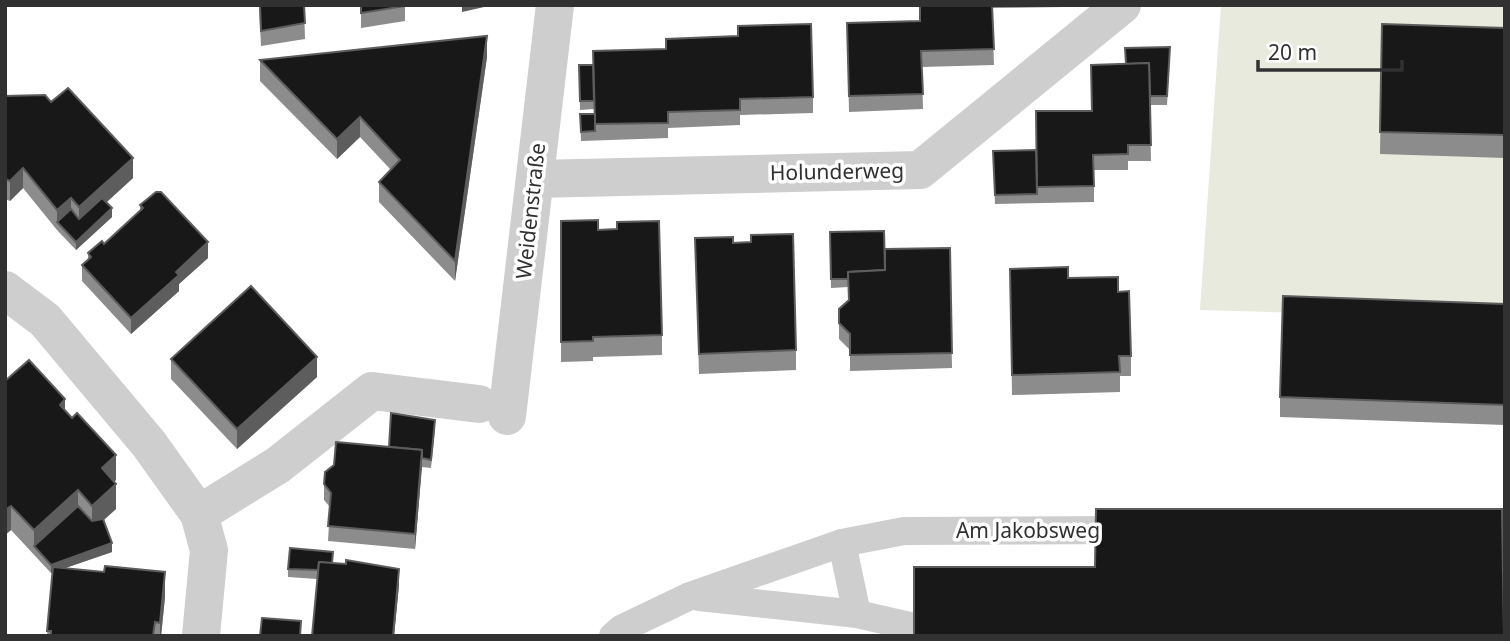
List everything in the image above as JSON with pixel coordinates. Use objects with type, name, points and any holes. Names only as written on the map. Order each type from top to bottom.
[{"type":"street","name":"Weidenstraße","points":[[200,514],[278,465],[372,391],[493,410],[535,179],[555,5]]},
{"type":"street","name":"Holunderweg","points":[[535,179],[920,170],[1122,5]]},
{"type":"street","points":[[5,290],[45,320],[149,444],[200,514],[209,550],[201,636]]},
{"type":"lane","name":"Am Jakobsweg","points":[[613,636],[621,629],[690,596],[842,543],[904,531],[1155,530]]},
{"type":"lane","points":[[842,543],[857,614]]},
{"type":"lane","points":[[690,596],[857,614],[914,627]]},
{"type":"shaded area","points":[[1221,5],[1505,5],[1505,319],[1200,310]]},
{"type":"building","points":[[260,5],[304,5],[305,23],[261,31]]},
{"type":"building","points":[[361,5],[405,5],[405,6],[361,13]]},
{"type":"building","points":[[920,5],[992,5],[994,49],[921,51],[923,94],[849,96],[847,23],[920,21]]},
{"type":"building","points":[[811,24],[813,97],[740,99],[740,110],[668,112],[668,123],[595,124],[593,51],[666,49],[666,39],[738,36],[738,26]]},
{"type":"building","points":[[1382,24],[1505,28],[1505,135],[1380,132]]},
{"type":"building","points":[[487,36],[455,261],[379,182],[400,160],[360,117],[337,139],[260,60]]},
{"type":"building","points":[[1170,47],[1167,96],[1150,96],[1149,63],[1126,64],[1125,48]]},
{"type":"building","points":[[1149,63],[1151,145],[1128,145],[1128,154],[1093,155],[1094,186],[1037,187],[1036,111],[1092,111],[1091,65]]},
{"type":"building","points":[[579,65],[593,65],[594,101],[580,101]]},
{"type":"building","points":[[68,88],[133,158],[79,207],[71,198],[57,210],[23,168],[10,181],[5,179],[5,96],[45,95],[51,102]]},
{"type":"building","points":[[580,114],[595,114],[595,131],[581,132]]},
{"type":"building","points":[[1036,150],[1037,194],[995,195],[993,151]]},
{"type":"building","points":[[156,192],[161,192],[208,242],[176,272],[179,275],[131,318],[82,265],[91,257],[88,253],[102,241],[104,244],[143,208],[140,205]]},
{"type":"building","points":[[102,198],[112,208],[76,242],[57,222],[71,209],[79,219]]},
{"type":"building","points":[[598,220],[598,230],[617,229],[617,222],[659,221],[662,335],[593,337],[593,341],[561,342],[561,221]]},
{"type":"building","points":[[884,231],[885,270],[848,272],[848,279],[831,279],[830,232]]},
{"type":"building","points":[[793,234],[796,350],[699,354],[695,238],[733,237],[733,243],[751,242],[751,235]]},
{"type":"building","points":[[950,248],[952,353],[850,355],[850,334],[839,323],[839,309],[849,300],[848,272],[885,270],[885,249]]},
{"type":"building","points":[[1068,267],[1068,278],[1118,277],[1118,292],[1129,291],[1131,356],[1119,356],[1120,372],[1012,375],[1010,269]]},
{"type":"building","points":[[251,286],[317,357],[237,429],[171,359]]},
{"type":"building","points":[[1283,296],[1505,304],[1505,405],[1280,397]]},
{"type":"building","points":[[29,360],[65,399],[60,405],[72,418],[77,413],[116,455],[102,468],[116,484],[92,506],[78,490],[34,530],[11,506],[5,510],[5,381]]},
{"type":"building","points":[[391,413],[435,420],[431,460],[422,458],[422,450],[389,447]]},
{"type":"building","points":[[336,442],[422,450],[415,534],[328,526],[331,493],[324,484],[325,472],[334,465]]},
{"type":"building","points":[[78,506],[92,521],[103,519],[112,543],[51,565],[34,546]]},
{"type":"building","points":[[1096,509],[1502,509],[1504,636],[914,636],[914,567],[1095,567]]},
{"type":"building","points":[[290,548],[333,552],[332,563],[319,562],[318,570],[288,569]]},
{"type":"building","points":[[346,560],[399,569],[393,636],[312,636],[319,562],[346,564]]},
{"type":"building","points":[[105,566],[165,572],[160,623],[155,622],[153,636],[51,636],[51,631],[47,631],[53,567],[104,572]]},
{"type":"building","points":[[262,618],[301,621],[300,636],[260,636]]}]
